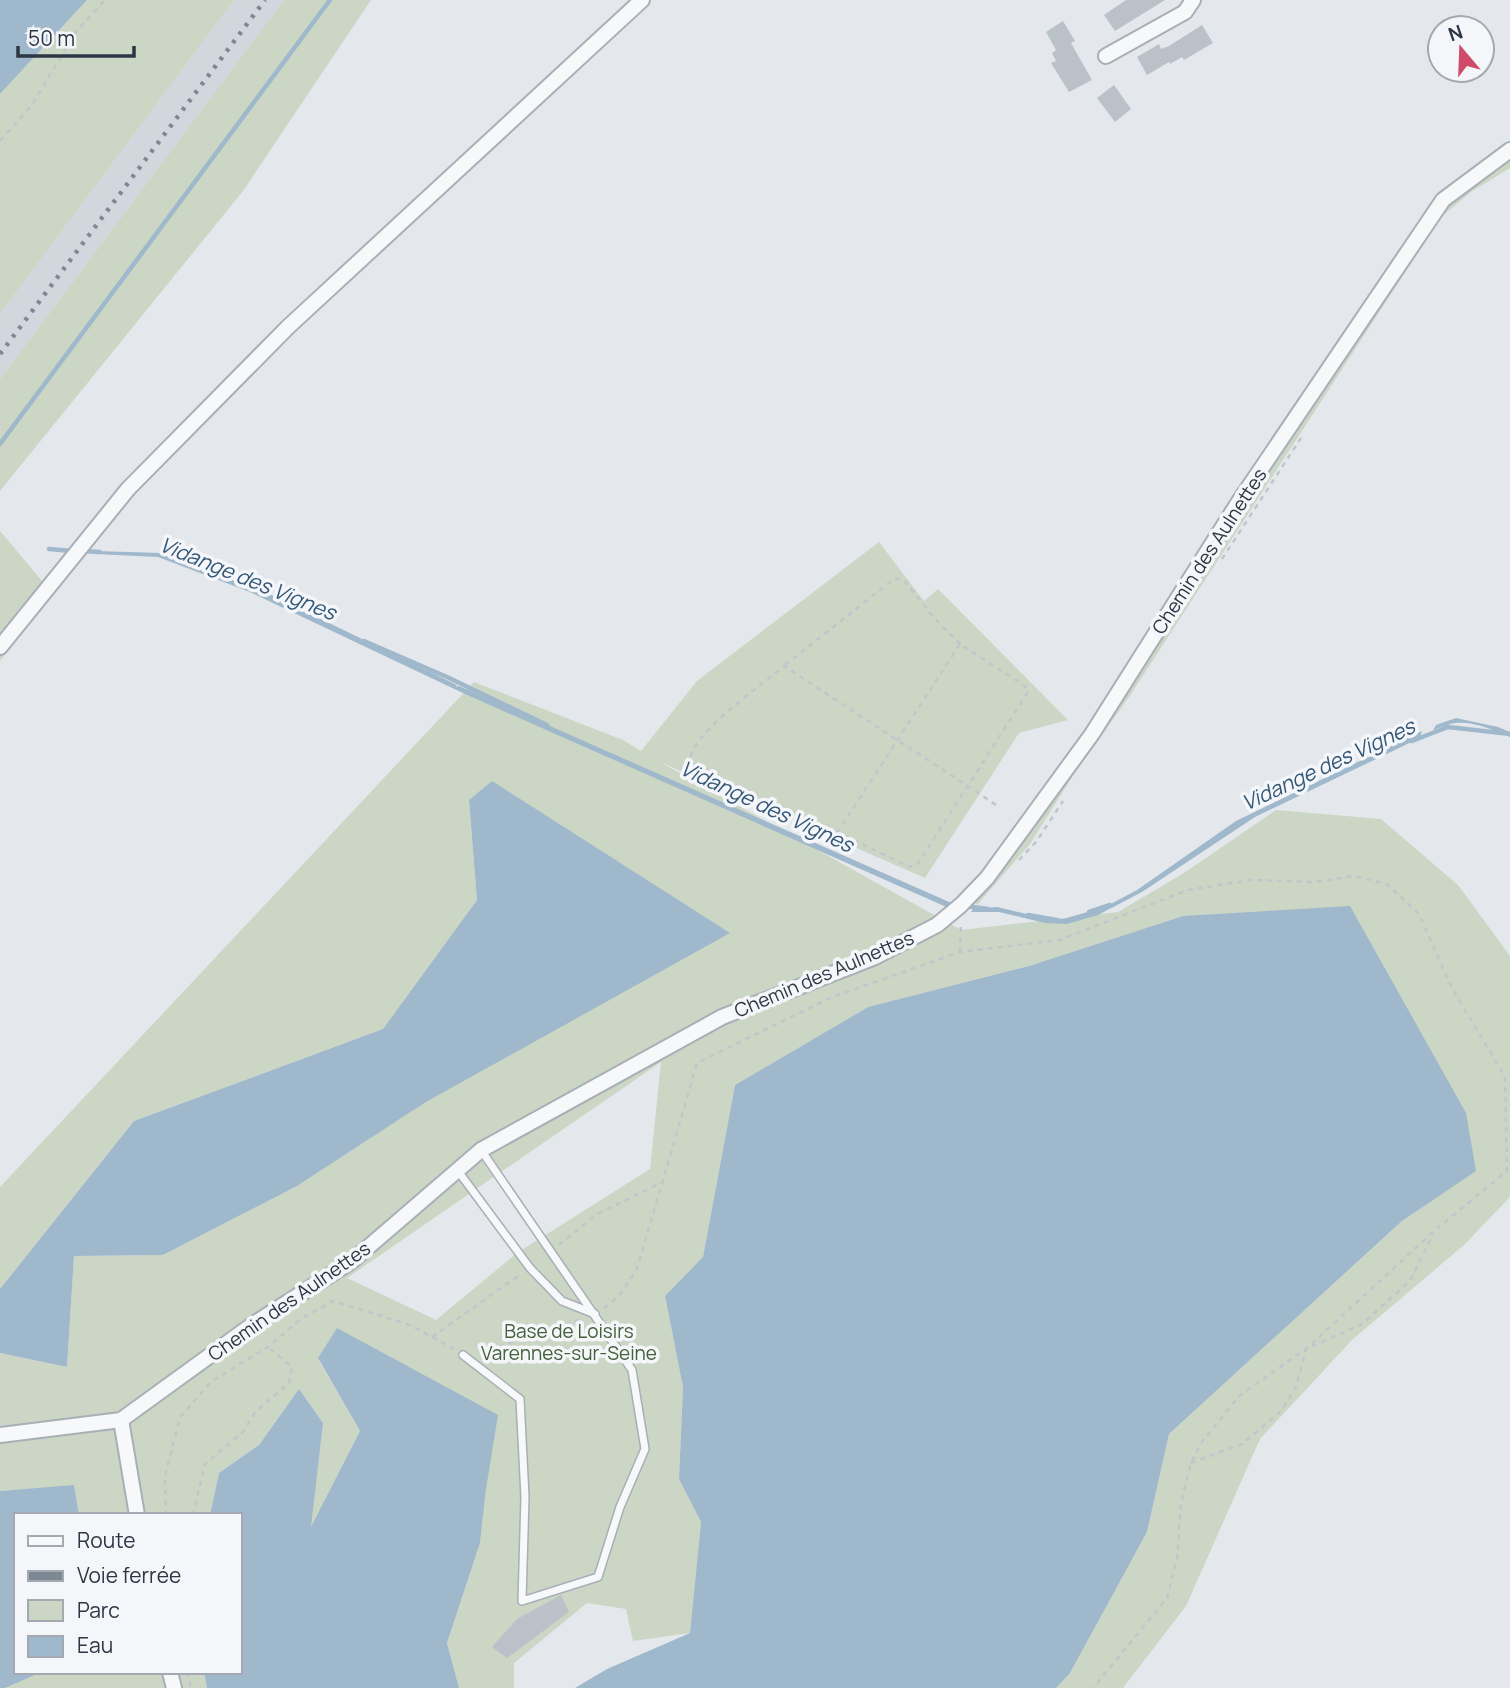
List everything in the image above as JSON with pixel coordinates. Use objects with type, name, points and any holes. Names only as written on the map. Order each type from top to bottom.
[{"type":"street","points":[[0,647],[128,489],[278,337],[642,0]]},
{"type":"street","points":[[1106,56],[1185,12],[1192,0]]},
{"type":"street","name":"Chemin des Aulnettes","points":[[0,1435],[121,1420],[252,1325],[352,1261],[481,1150],[722,1017],[875,957],[937,925],[961,905],[987,878],[1092,734],[1240,500],[1443,200],[1506,152]]},
{"type":"street","points":[[121,1420],[137,1513]]},
{"type":"lane","points":[[463,1355],[520,1399],[525,1497],[522,1601],[598,1577],[620,1507],[645,1448],[632,1370],[481,1150]]},
{"type":"lane","points":[[458,1171],[530,1268],[562,1300],[595,1314]]},
{"type":"path","points":[[0,141],[32,105],[75,33],[105,0]]},
{"type":"path","points":[[1219,564],[1307,430]]},
{"type":"path","points":[[894,579],[903,579],[935,619],[960,644],[1025,686],[1028,692],[917,865],[910,867],[837,833],[694,765],[690,759],[692,750],[715,723],[894,579]]},
{"type":"path","points":[[837,833],[960,644]]},
{"type":"path","points":[[784,666],[996,805]]},
{"type":"path","points":[[1019,861],[1036,842],[1065,798]]},
{"type":"path","points":[[166,1513],[165,1476],[180,1417],[212,1381],[268,1347],[302,1318],[333,1301],[410,1325],[463,1355],[475,1355],[595,1314],[619,1296],[637,1269],[697,1063],[830,998],[960,951],[1059,940],[1188,890],[1251,880],[1315,882],[1354,876],[1387,884],[1419,914],[1452,989],[1505,1077],[1507,1171],[1434,1231],[1306,1349],[1239,1396],[1200,1443],[1191,1463],[1181,1503],[1177,1558],[1167,1598],[1093,1688]]},
{"type":"path","points":[[960,951],[961,905]]},
{"type":"path","points":[[551,1251],[597,1214],[662,1183]]},
{"type":"path","points":[[1306,1349],[1362,1324],[1410,1281],[1434,1231]]},
{"type":"path","points":[[432,1337],[530,1268]]},
{"type":"path","points":[[193,1513],[205,1464],[243,1432],[256,1411],[289,1383],[292,1367],[268,1347]]},
{"type":"path","points":[[1191,1463],[1241,1444],[1281,1411],[1296,1388],[1306,1349]]},
{"type":"shaded area","points":[[234,0],[284,0],[0,379],[0,314]]},
{"type":"green space","points":[[87,0],[234,0],[0,314],[0,94]]},
{"type":"green space","points":[[284,0],[371,0],[243,191],[0,491],[0,379]]},
{"type":"green space","points":[[1510,158],[1510,168],[1471,192],[1441,217],[1129,697],[1072,777],[1030,844],[977,905],[971,898],[1003,859],[1447,200]]},
{"type":"green space","points":[[0,531],[53,594],[0,661]]},
{"type":"green space","name":"Base de Loisirs Varennes-sur-Seine","points":[[879,542],[924,601],[938,589],[1068,720],[1019,733],[925,878],[660,762],[961,930],[1118,912],[1184,873],[1276,810],[1381,819],[1458,885],[1510,956],[1510,1197],[1464,1245],[1352,1340],[1260,1439],[1186,1606],[1123,1688],[1056,1688],[1070,1673],[1147,1532],[1169,1434],[1402,1221],[1476,1170],[1183,916],[1029,966],[868,1007],[735,1085],[703,1257],[665,1296],[683,1387],[679,1479],[701,1522],[690,1633],[633,1641],[626,1609],[587,1603],[514,1663],[514,1688],[459,1688],[447,1643],[480,1543],[486,1489],[318,1359],[360,1431],[310,1530],[323,1423],[299,1389],[259,1445],[219,1473],[210,1513],[79,1513],[74,1486],[0,1491],[0,1353],[67,1367],[74,1256],[163,1255],[297,1186],[426,1102],[729,932],[469,800],[477,900],[383,1029],[134,1121],[0,1289],[0,1187],[474,682],[623,740],[641,751],[697,681]],"holes":[[[661,1062],[650,1169],[517,1253],[436,1320],[347,1278]]]},
{"type":"green space","points":[[37,1674],[204,1674],[207,1688],[5,1688]]},
{"type":"water","points":[[0,0],[87,0],[0,94]]},
{"type":"water","points":[[96,551],[161,553],[267,593],[457,685],[456,687],[459,686],[956,905],[951,909],[465,694],[250,592],[158,557],[95,554]]},
{"type":"water","points":[[1456,718],[1498,727],[1510,732],[1510,737],[1469,723],[1455,723],[1433,730],[1436,725]]},
{"type":"water","points":[[1422,731],[1420,738],[1255,817],[1142,892],[1098,915],[1067,924],[1045,923],[999,912],[971,912],[973,909],[997,907],[1063,919],[1105,907],[1137,890],[1236,821]]},
{"type":"water","points":[[492,781],[730,933],[426,1102],[297,1186],[163,1255],[74,1256],[67,1367],[0,1353],[0,1289],[134,1121],[383,1029],[477,900],[469,800]]},
{"type":"water","points":[[1350,906],[1466,1113],[1476,1171],[1402,1221],[1169,1434],[1147,1532],[1070,1673],[1056,1688],[575,1688],[607,1669],[690,1633],[701,1522],[679,1479],[683,1387],[665,1296],[703,1257],[735,1085],[868,1007],[1029,966],[1183,916]]},
{"type":"water","points":[[337,1328],[498,1415],[480,1543],[447,1643],[459,1688],[207,1688],[204,1674],[242,1674],[242,1513],[210,1513],[219,1473],[259,1445],[299,1389],[323,1423],[311,1527],[360,1431],[318,1358]]},
{"type":"water","points":[[74,1485],[79,1513],[14,1513],[14,1674],[37,1674],[5,1688],[0,1688],[0,1491]]},
{"type":"building","points":[[1126,0],[1165,0],[1115,31],[1104,15]]},
{"type":"building","points":[[1063,21],[1075,41],[1071,43],[1092,80],[1069,92],[1051,63],[1056,61],[1052,53],[1056,50],[1046,32]]},
{"type":"building","points":[[1202,25],[1213,43],[1184,60],[1182,57],[1170,64],[1169,62],[1147,75],[1137,57],[1159,44],[1161,49],[1169,46]]},
{"type":"building","points":[[1114,85],[1131,109],[1115,122],[1097,98]]},
{"type":"building","points":[[561,1595],[569,1612],[507,1658],[492,1647],[517,1619]]},
{"type":"waterway","points":[[0,444],[330,0]]},
{"type":"waterway","name":"Vidange des Vignes","points":[[49,549],[72,551]]},
{"type":"waterway","name":"Vidange des Vignes","points":[[81,551],[100,552]]},
{"type":"waterway","name":"Vidange des Vignes","points":[[364,641],[547,725]]},
{"type":"waterway","name":"Vidange des Vignes","points":[[1412,741],[1448,727],[1510,734]]},
{"type":"waterway","name":"Vidange des Vignes","points":[[1089,912],[1110,905]]},
{"type":"waterway","name":"Vidange des Vignes","points":[[965,906],[988,909]]},
{"type":"waterway","name":"Vidange des Vignes","points":[[1028,915],[1057,920]]},
{"type":"railway","points":[[0,354],[265,0]]}]
